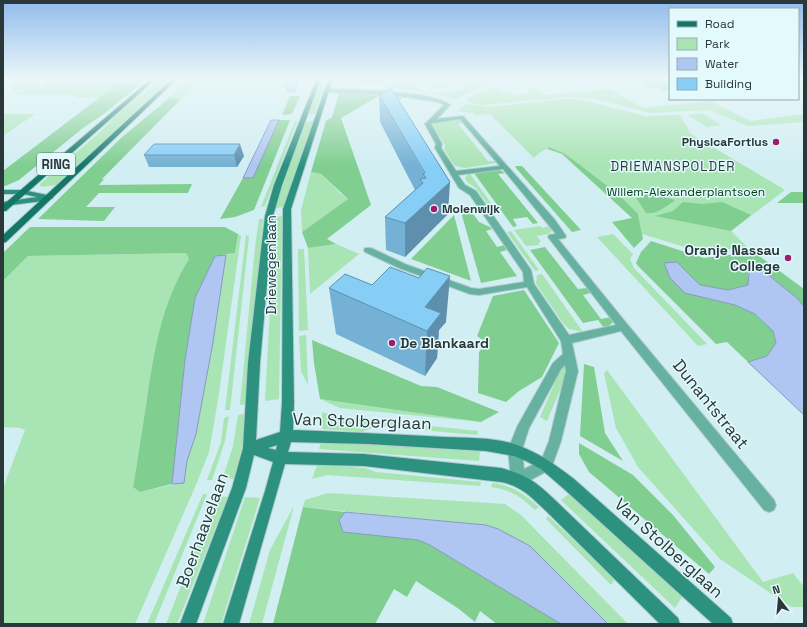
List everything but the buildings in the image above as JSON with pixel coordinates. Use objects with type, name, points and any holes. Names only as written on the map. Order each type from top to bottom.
[{"type":"main road","name":"RING","points":[[3,209],[6,204],[23,192],[121,107]]},
{"type":"main road","name":"RING","points":[[3,240],[145,107]]},
{"type":"street","name":"Driewegenlaan","points":[[249,448],[254,363],[270,216],[278,185],[308,107]]},
{"type":"street","name":"Driewegenlaan","points":[[281,458],[286,436],[288,403],[287,209],[321,107]]},
{"type":"street","points":[[445,107],[428,124],[439,144],[438,148],[462,186],[473,193],[502,233],[528,272],[529,284],[566,340],[572,371],[554,441],[546,465],[518,479]]},
{"type":"street","name":"Dunantstraat","points":[[432,121],[461,117],[562,236],[552,237],[623,327],[770,505]]},
{"type":"street","points":[[454,173],[504,167]]},
{"type":"street","points":[[3,192],[23,192],[49,198]]},
{"type":"street","points":[[6,204],[49,198]]},
{"type":"street","points":[[368,250],[402,266],[470,291],[479,292],[529,284]]},
{"type":"street","points":[[566,340],[623,327]]},
{"type":"street","points":[[518,479],[515,450],[523,427],[558,366],[569,356]]},
{"type":"street","name":"Van Stolberglaan","points":[[249,448],[286,436],[377,438],[486,445],[515,450],[546,465],[570,484],[725,624]]},
{"type":"street","points":[[249,448],[281,458],[364,460],[486,473],[518,479],[535,491],[550,505],[672,624]]},
{"type":"street","name":"Boerhaavelaan","points":[[188,624],[239,488],[249,448]]},
{"type":"street","points":[[231,624],[281,458]]},
{"type":"green space","points":[[87,107],[112,107],[83,128],[19,180],[3,187],[3,171]]},
{"type":"green space","points":[[125,107],[140,107],[56,185],[41,187],[40,184],[100,132]]},
{"type":"green space","points":[[158,107],[173,107],[102,179],[104,179],[99,185],[192,184],[188,193],[99,193],[86,207],[115,207],[104,221],[38,219],[121,138]]},
{"type":"green space","points":[[285,107],[295,107],[292,114],[282,115]]},
{"type":"green space","points":[[311,107],[317,107],[315,114],[308,114]]},
{"type":"green space","points":[[335,107],[360,107],[341,118],[371,205],[327,239],[336,244],[308,248],[302,232],[348,199],[321,174],[311,172],[326,121],[332,117]]},
{"type":"green space","name":"Willem-Alexanderplantsoen","points":[[462,107],[611,107],[645,116],[680,115],[691,134],[785,190],[731,231],[747,247],[701,252],[642,234],[638,214],[564,153],[549,147],[534,158],[490,114],[476,115],[473,113],[458,111]]},
{"type":"green space","points":[[628,107],[723,107],[750,121],[804,114],[804,122],[748,126],[709,110],[651,113]]},
{"type":"green space","points":[[702,113],[722,125],[707,127],[687,115]]},
{"type":"green space","points":[[3,114],[35,114],[3,136]]},
{"type":"green space","points":[[456,119],[464,123],[458,124],[488,161],[495,161],[496,163],[465,168],[454,165],[444,149],[445,145],[433,127],[433,123],[435,121]]},
{"type":"green space","points":[[279,120],[290,120],[254,210],[235,217],[220,219],[243,178],[253,178]]},
{"type":"green space","points":[[295,121],[297,121],[265,206],[261,207]]},
{"type":"green space","points":[[313,121],[283,207],[276,208],[286,174],[306,122]]},
{"type":"green space","points":[[549,147],[564,153],[618,194],[638,214],[643,239],[634,248],[612,222],[632,218],[562,154],[547,149]]},
{"type":"green space","points":[[522,166],[581,230],[572,232],[515,167]]},
{"type":"green space","points":[[498,169],[505,173],[498,174],[538,223],[533,224],[527,217],[513,219],[517,226],[513,227],[474,173]]},
{"type":"green space","points":[[311,172],[321,174],[348,199],[302,232],[301,210]]},
{"type":"green space","points":[[470,174],[491,203],[487,204],[476,188],[465,179],[466,176]]},
{"type":"green space","points":[[791,192],[804,192],[804,203],[777,203]]},
{"type":"green space","points":[[633,193],[656,194],[675,200],[654,213],[646,213]]},
{"type":"green space","points":[[683,202],[702,204],[722,202],[751,215],[731,231],[655,216],[673,211]]},
{"type":"green space","points":[[471,211],[479,222],[492,229],[486,231],[497,247],[504,245],[507,250],[500,252],[517,276],[481,283],[461,212]]},
{"type":"green space","points":[[454,215],[471,281],[411,259]]},
{"type":"green space","points":[[282,216],[279,399],[265,401],[275,217]]},
{"type":"green space","points":[[259,219],[263,219],[246,404],[240,405],[255,247]]},
{"type":"green space","points":[[540,226],[542,228],[550,226],[552,231],[548,234],[537,236],[541,242],[538,243],[539,245],[526,246],[514,230]]},
{"type":"green space","points":[[30,227],[225,227],[238,234],[235,253],[215,256],[195,298],[185,360],[172,484],[140,492],[133,487],[160,327],[172,292],[189,259],[186,253],[28,256],[3,281],[3,253]]},
{"type":"green space","points":[[511,231],[539,270],[535,271],[507,232]]},
{"type":"green space","points":[[238,234],[241,236],[218,400],[209,452],[135,624],[3,624],[3,488],[25,430],[20,428],[3,427],[3,281],[28,256],[186,253],[189,259],[172,292],[160,327],[156,345],[133,487],[140,492],[184,482],[187,461],[196,434],[213,342],[226,255],[235,253]]},
{"type":"green space","points":[[613,234],[633,254],[630,259],[634,268],[707,344],[698,346],[597,237]]},
{"type":"green space","points":[[246,235],[249,237],[230,410],[225,410]]},
{"type":"green space","points":[[651,241],[704,258],[754,252],[804,289],[804,307],[798,299],[750,260],[748,267],[748,285],[728,290],[700,285],[677,262],[685,293],[735,305],[755,314],[773,331],[776,343],[767,356],[748,362],[727,342],[716,344],[638,266],[636,263],[641,252]]},
{"type":"green space","points":[[336,244],[359,254],[310,294],[308,248]]},
{"type":"green space","points":[[545,247],[578,289],[587,288],[591,290],[591,293],[583,295],[601,319],[611,317],[613,322],[608,327],[604,328],[598,320],[583,323],[530,250]]},
{"type":"green space","points":[[298,249],[304,249],[308,330],[299,331]]},
{"type":"green space","points":[[542,274],[583,332],[569,329],[563,323],[536,284],[537,275]]},
{"type":"green space","points":[[524,290],[559,343],[542,377],[519,391],[506,402],[478,393],[479,352],[487,343],[477,336],[493,296]]},
{"type":"green space","points":[[306,335],[308,385],[301,371],[299,336]]},
{"type":"green space","points":[[312,340],[421,386],[437,387],[499,412],[481,422],[320,399]]},
{"type":"green space","points":[[584,364],[594,367],[605,433],[623,461],[580,436]]},
{"type":"green space","points":[[562,366],[569,369],[547,421],[540,417]]},
{"type":"green space","points":[[607,370],[763,582],[793,573],[804,587],[804,607],[791,607],[720,559],[638,467],[616,428],[604,373]]},
{"type":"green space","points":[[320,399],[481,422],[340,408]]},
{"type":"green space","points":[[322,412],[335,416],[478,431],[477,435],[377,426],[362,432],[322,429]]},
{"type":"green space","points":[[245,414],[243,442],[234,479],[227,478],[224,474],[233,446],[238,415]]},
{"type":"green space","points":[[229,416],[225,441],[212,480],[207,480],[221,442],[224,418]]},
{"type":"green space","points":[[321,442],[480,451],[479,461],[319,449]]},
{"type":"green space","points":[[579,443],[633,475],[673,515],[715,567],[709,574],[589,472],[579,454]]},
{"type":"green space","points":[[317,465],[365,468],[376,472],[481,482],[480,486],[328,475],[312,479]]},
{"type":"green space","points":[[492,483],[512,488],[539,507],[535,510],[515,494],[491,487]]},
{"type":"green space","points":[[328,493],[505,504],[521,515],[628,624],[608,624],[530,546],[486,525],[303,507],[305,500]]},
{"type":"green space","points":[[203,494],[207,494],[154,624],[147,624]]},
{"type":"green space","points":[[569,494],[682,597],[675,608],[561,500]]},
{"type":"green space","points":[[216,496],[228,497],[177,624],[166,624]]},
{"type":"green space","points":[[245,497],[260,498],[221,624],[203,624]]},
{"type":"green space","points":[[294,506],[262,624],[249,624],[270,550]]},
{"type":"green space","points":[[303,507],[345,512],[339,520],[418,540],[430,545],[561,624],[497,624],[480,611],[475,622],[459,609],[416,581],[407,597],[394,589],[375,624],[273,624]]},
{"type":"green space","points":[[548,516],[615,579],[611,585],[546,519]]},
{"type":"water","points":[[271,120],[279,120],[253,178],[243,178]]},
{"type":"water","points":[[226,255],[213,342],[196,434],[187,461],[184,483],[172,484],[185,360],[195,298],[215,256]]},
{"type":"water","points":[[750,260],[798,299],[804,307],[804,415],[748,362],[767,356],[776,343],[773,331],[755,314],[735,305],[685,293],[670,278],[664,263],[677,262],[700,285],[728,290],[748,285]]},
{"type":"water","points":[[345,512],[486,525],[498,529],[530,546],[608,624],[561,624],[430,545],[418,540],[343,532],[339,520]]},
{"type":"place","name":"PhysicaFortius","points":[[776,142]]},
{"type":"place","name":"Molenwijk","points":[[434,209]]},
{"type":"place","name":"Oranje Nassau College","points":[[788,258]]},
{"type":"place","name":"De Blankaard","points":[[392,343]]},
{"type":"district","name":"DRIEMANSPOLDER","points":[[673,166]]}]
